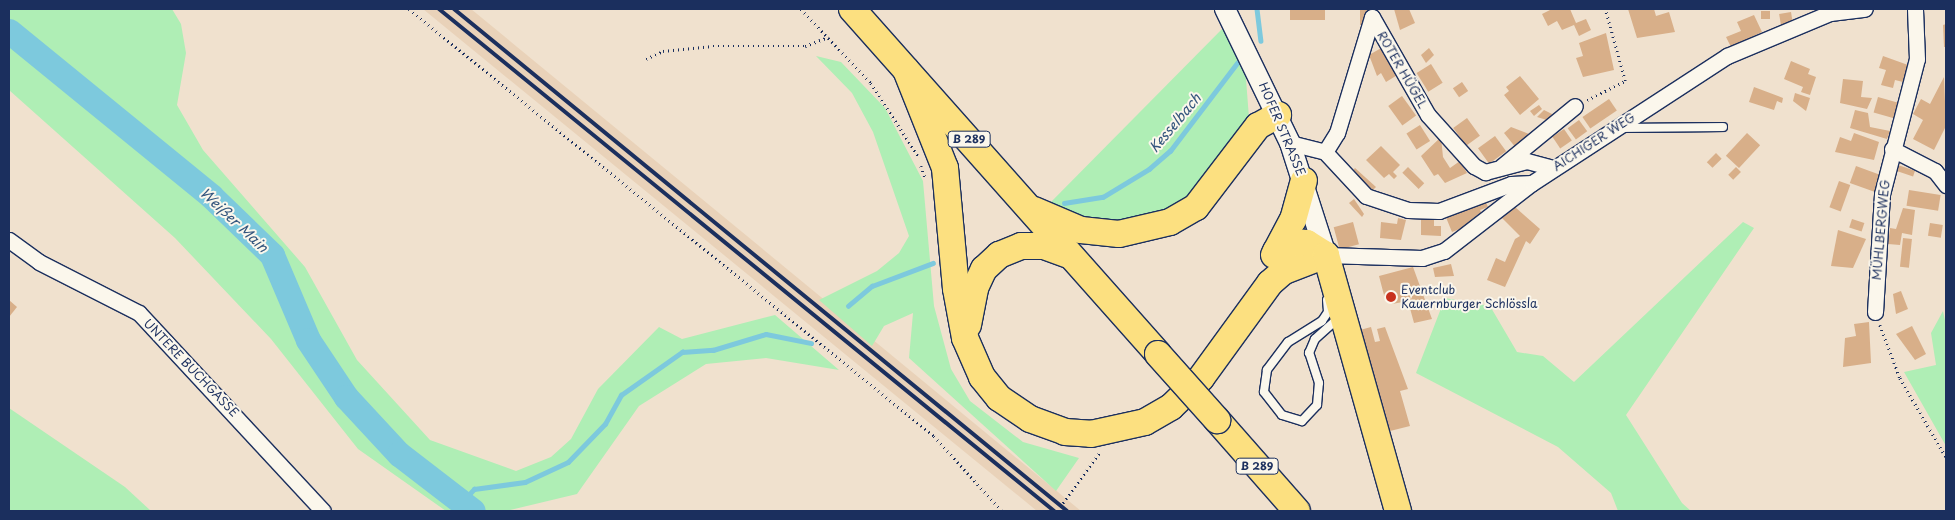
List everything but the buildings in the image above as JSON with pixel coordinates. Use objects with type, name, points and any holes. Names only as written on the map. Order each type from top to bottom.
[{"type":"highway","name":"B 289","points":[[852,9],[1031,208],[1069,255],[1297,511]]},
{"type":"highway","points":[[906,70],[945,168],[956,289],[965,338],[982,377],[999,398],[1030,419],[1065,432],[1091,434],[1146,422],[1171,407],[1222,354],[1246,315],[1276,250],[1293,220],[1304,180]]},
{"type":"highway","points":[[1031,208],[1081,230],[1119,234],[1170,222],[1196,207],[1258,126],[1278,115]]},
{"type":"highway","points":[[1276,250],[1294,242],[1307,243],[1322,266],[1398,511]]},
{"type":"highway","points":[[965,338],[975,288],[984,269],[999,255],[1021,246],[1044,246],[1069,255]]},
{"type":"highway","points":[[1246,315],[1284,271],[1322,266]]},
{"type":"street","name":"HOFER STRASSE","points":[[1225,9],[1278,115],[1304,180],[1322,266]]},
{"type":"street","name":"AICHIGER WEG","points":[[1322,266],[1422,258],[1444,252],[1532,182],[1612,129],[1736,52],[1830,14],[1866,9]]},
{"type":"street","name":"MÜHLBERGWEG","points":[[1875,312],[1882,194],[1892,149],[1917,59],[1915,9]]},
{"type":"street","name":"ROTER HÜGEL","points":[[1325,152],[1339,126],[1372,18],[1442,134],[1480,171],[1494,171]]},
{"type":"street","points":[[1494,171],[1575,106]]},
{"type":"street","points":[[1290,143],[1325,152],[1366,196],[1408,210],[1439,211],[1499,188],[1532,182]]},
{"type":"street","points":[[1892,149],[1936,171],[1946,185]]},
{"type":"street","points":[[1494,171],[1527,161],[1554,168]]},
{"type":"street","name":"UNTERE BUCHGASSE","points":[[9,240],[39,262],[138,313],[323,511]]},
{"type":"lane","points":[[1612,129],[1723,127]]},
{"type":"lane","points":[[1334,300],[1310,353],[1319,383],[1317,405],[1302,421],[1282,415],[1264,392],[1267,370],[1288,342],[1328,312],[1334,300]]},
{"type":"path","points":[[409,9],[934,436],[1002,511]]},
{"type":"path","points":[[1575,106],[1624,81],[1605,9]]},
{"type":"path","points":[[646,59],[663,51],[713,46],[805,46],[828,37]]},
{"type":"path","points":[[1875,312],[1900,378],[1946,457]]},
{"type":"path","points":[[1056,511],[1100,453]]},
{"type":"shaded area","points":[[423,9],[471,9],[1081,511],[1037,511]]},
{"type":"green space","points":[[9,9],[172,9],[181,24],[186,53],[177,105],[203,150],[305,267],[357,360],[430,440],[516,471],[551,457],[571,439],[598,389],[659,327],[682,339],[775,315],[839,370],[766,358],[706,364],[639,406],[577,494],[506,511],[446,511],[358,449],[271,339],[175,238],[9,90]]},
{"type":"green space","points":[[1225,26],[1245,66],[1249,118],[1218,172],[1171,214],[1096,224],[1047,206]]},
{"type":"green space","points":[[816,56],[841,62],[885,108],[923,181],[934,306],[951,369],[970,401],[1023,442],[1079,458],[1056,491],[909,358],[913,313],[884,326],[872,346],[819,300],[877,271],[899,253],[909,236],[873,132],[852,93]]},
{"type":"green space","points":[[1743,222],[1754,228],[1626,415],[1682,503],[1691,511],[1618,511],[1611,493],[1558,447],[1416,373],[1445,298],[1490,306],[1517,352],[1543,356],[1574,382]]},
{"type":"green space","points":[[1943,311],[1946,325],[1946,446],[1904,372],[1936,365],[1931,333]]},
{"type":"green space","points":[[9,408],[125,487],[151,511],[9,511]]},
{"type":"waterway","name":"Kesselbach","points":[[1257,9],[1261,41]]},
{"type":"waterway","name":"Weißer Main","points":[[9,31],[211,196],[272,255],[308,340],[346,397],[399,454],[473,511]]},
{"type":"waterway","name":"Kesselbach","points":[[1064,203],[1103,197],[1149,169],[1170,151],[1237,63]]},
{"type":"waterway","name":"Kesselbach","points":[[848,306],[872,286],[933,263]]},
{"type":"waterway","name":"Kesselbach","points":[[461,503],[474,489],[525,482],[568,462],[605,424],[621,395],[682,352],[713,350],[766,334],[811,343]]},
{"type":"railway","points":[[439,9],[1054,511]]},
{"type":"railway","points":[[454,9],[1067,511]]},
{"type":"place","name":"Eventclub Kauernburger Schlössla","points":[[1391,297]]}]
